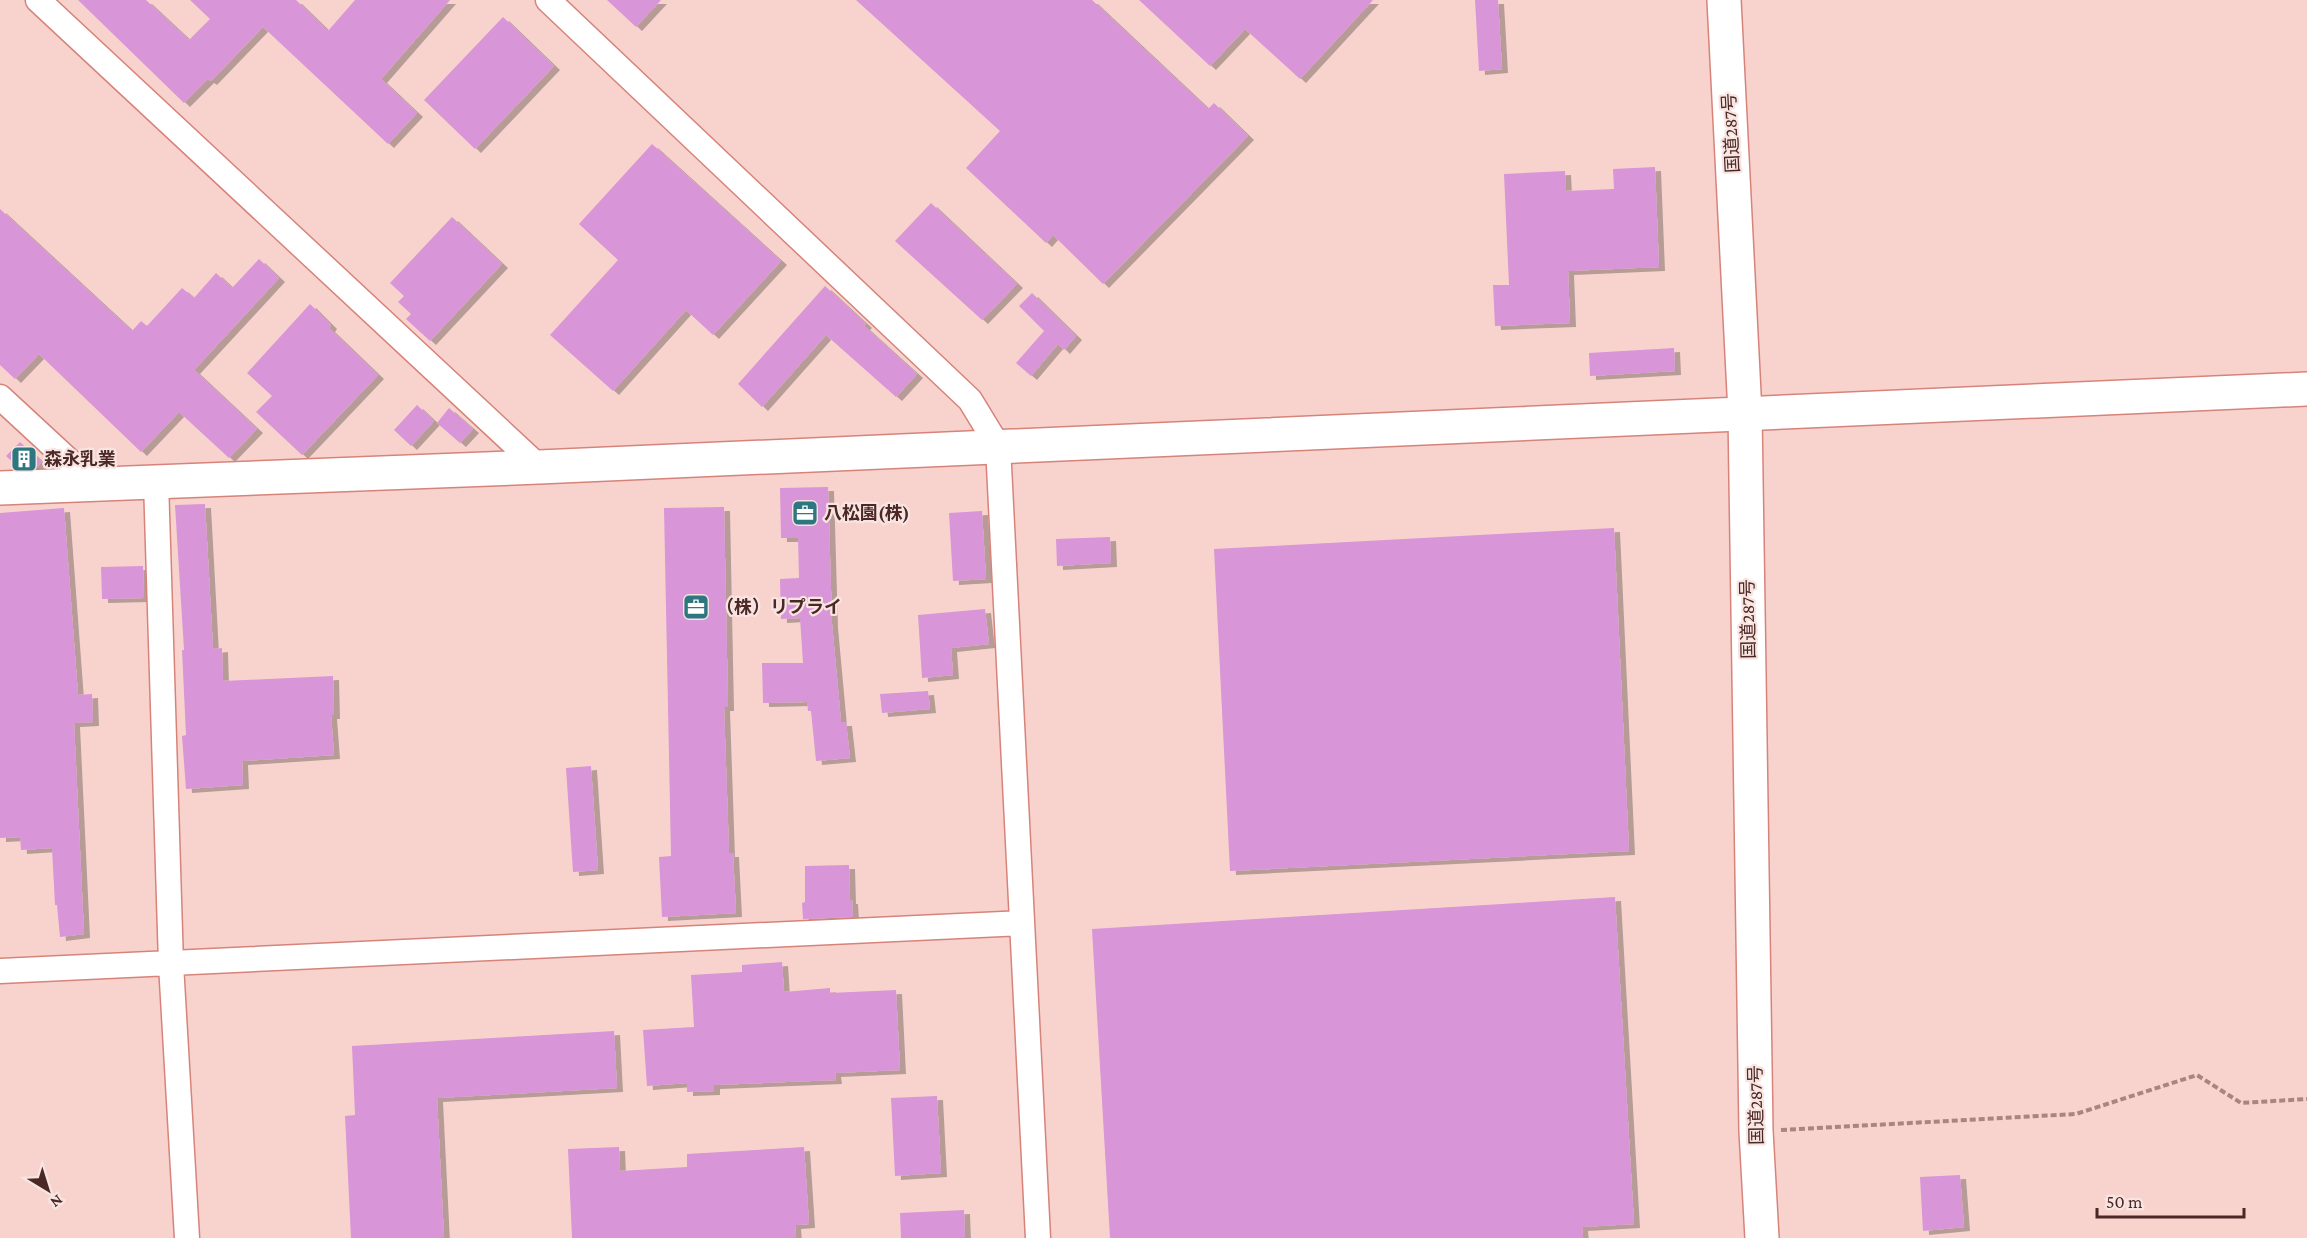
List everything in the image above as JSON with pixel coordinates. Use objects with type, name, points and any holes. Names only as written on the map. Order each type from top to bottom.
[{"type":"main road","name":"国道287号","points":[[1724,0],[1745,413],[1756,1131],[1762,1238]]},
{"type":"main road","points":[[0,488],[539,467],[2307,388]]},
{"type":"street","points":[[38,0],[539,467]]},
{"type":"street","points":[[548,0],[970,400],[998,446],[1038,1238]]},
{"type":"street","points":[[0,397],[93,483]]},
{"type":"street","points":[[156,481],[171,964],[187,1238]]},
{"type":"street","points":[[0,970],[171,964],[1021,923]]},
{"type":"path","points":[[1756,1131],[2076,1114],[2197,1076],[2241,1103],[2307,1099]]},
{"type":"building","points":[[78,0],[146,0],[189,40],[210,19],[190,0],[296,0],[328,31],[355,0],[450,0],[381,79],[417,113],[388,144],[263,27],[211,81],[208,79],[184,103]]},
{"type":"building","points":[[607,0],[661,0],[636,27]]},
{"type":"building","points":[[856,0],[1092,0],[1208,109],[1214,103],[1248,136],[1103,284],[1053,235],[1046,243],[966,168],[1000,131]]},
{"type":"building","points":[[1139,0],[1373,0],[1300,79],[1245,29],[1210,66]]},
{"type":"building","points":[[1475,0],[1498,0],[1502,69],[1479,71]]},
{"type":"building","points":[[503,17],[554,66],[475,149],[424,100]]},
{"type":"building","points":[[652,144],[781,261],[713,335],[686,310],[613,391],[550,335],[618,260],[579,224]]},
{"type":"building","points":[[1655,167],[1659,267],[1568,271],[1570,323],[1495,326],[1493,285],[1509,285],[1504,174],[1565,171],[1566,191],[1614,189],[1613,169]]},
{"type":"building","points":[[931,203],[1017,284],[982,320],[895,241]]},
{"type":"building","points":[[0,209],[132,331],[141,321],[147,326],[182,288],[194,298],[216,273],[232,288],[259,259],[279,278],[194,370],[257,429],[229,458],[179,412],[141,452],[39,354],[15,379],[0,365]]},
{"type":"building","points":[[452,217],[502,264],[430,341],[406,319],[411,314],[398,302],[404,296],[390,283]]},
{"type":"building","points":[[825,286],[866,324],[864,326],[917,374],[896,397],[826,335],[762,407],[738,384]]},
{"type":"building","points":[[1032,293],[1076,336],[1064,350],[1058,344],[1031,376],[1016,363],[1044,331],[1019,306]]},
{"type":"building","points":[[310,304],[331,325],[329,328],[378,375],[302,455],[256,412],[272,396],[247,373]]},
{"type":"building","points":[[1674,348],[1675,371],[1590,376],[1589,353]]},
{"type":"building","points":[[417,405],[434,421],[411,446],[394,430]]},
{"type":"building","points":[[449,408],[473,429],[460,443],[437,423]]},
{"type":"building","name":"森永乳業","points":[[20,442],[42,462],[36,468],[19,468],[6,456]]},
{"type":"building","points":[[828,487],[832,624],[841,722],[846,722],[850,758],[816,761],[811,711],[808,711],[807,702],[763,703],[762,663],[803,663],[800,618],[781,619],[780,579],[799,578],[798,538],[781,538],[780,488]]},
{"type":"building","points":[[205,504],[213,649],[222,648],[223,681],[333,676],[334,715],[331,715],[334,755],[242,761],[243,785],[186,789],[182,736],[186,735],[182,650],[184,650],[175,505]]},
{"type":"building","points":[[724,507],[728,707],[724,707],[729,853],[733,853],[736,913],[662,917],[659,857],[671,856],[664,508]]},
{"type":"building","points":[[64,508],[78,695],[92,694],[93,722],[74,723],[84,934],[60,937],[57,905],[55,905],[52,848],[21,850],[20,837],[0,838],[0,513]]},
{"type":"building","points":[[982,511],[986,579],[953,581],[949,513]]},
{"type":"building","points":[[1614,528],[1629,851],[1230,871],[1214,549]]},
{"type":"building","points":[[1110,537],[1111,563],[1057,566],[1056,539]]},
{"type":"building","points":[[143,566],[144,598],[102,599],[101,567]]},
{"type":"building","points":[[985,609],[989,644],[951,648],[953,675],[922,678],[918,615]]},
{"type":"building","points":[[928,691],[930,709],[882,713],[880,694]]},
{"type":"building","points":[[591,766],[598,870],[573,872],[566,768]]},
{"type":"building","points":[[849,865],[853,917],[803,919],[805,866]]},
{"type":"building","points":[[1615,897],[1634,1224],[1582,1227],[1583,1238],[1110,1238],[1092,929]]},
{"type":"building","points":[[782,962],[784,992],[830,988],[830,993],[896,990],[900,1070],[835,1073],[836,1080],[714,1085],[714,1091],[687,1092],[687,1083],[647,1086],[643,1030],[694,1027],[691,975],[742,972],[742,965]]},
{"type":"building","points":[[614,1031],[617,1088],[437,1098],[444,1238],[351,1238],[345,1116],[355,1115],[352,1046]]},
{"type":"building","points":[[937,1096],[941,1173],[895,1176],[891,1098]]},
{"type":"building","points":[[619,1147],[620,1171],[687,1167],[687,1154],[804,1147],[809,1224],[795,1225],[796,1238],[572,1238],[568,1149]]},
{"type":"building","points":[[1960,1175],[1964,1227],[1923,1231],[1920,1177]]},
{"type":"building","points":[[964,1210],[965,1238],[901,1238],[900,1213]]},
{"type":"place","name":"森永乳業","points":[[24,459]]},
{"type":"place","name":"八松園(株)","points":[[805,513]]},
{"type":"place","name":"（株）リプライ","points":[[696,607]]}]
